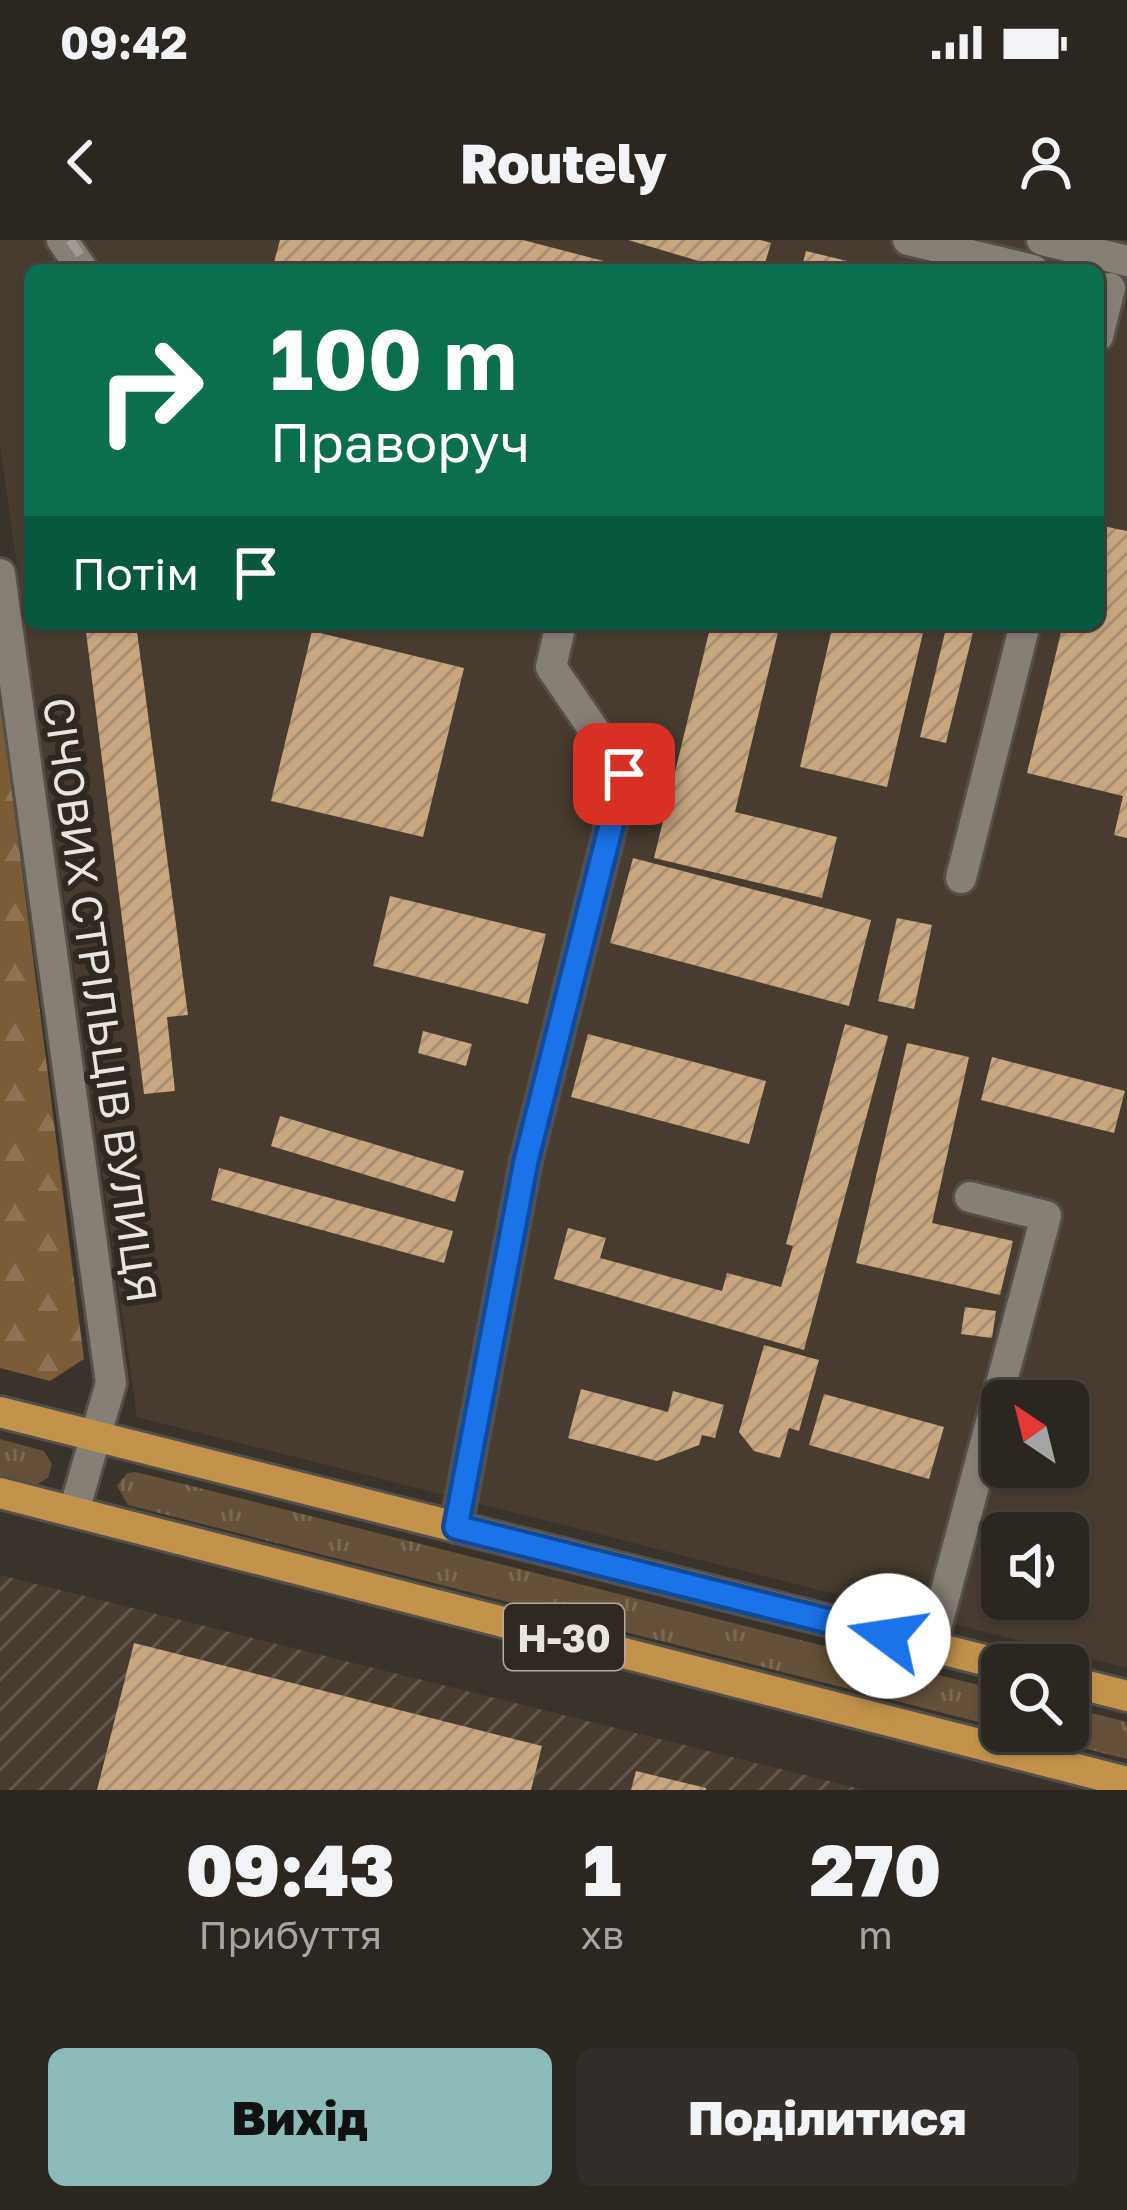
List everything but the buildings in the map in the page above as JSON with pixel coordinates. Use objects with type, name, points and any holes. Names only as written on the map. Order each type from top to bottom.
[{"type":"main road","name":"Н-30","points":[[0,1412],[981,1659]]},
{"type":"main road","name":"Н-30","points":[[0,1493],[1127,1782]]},
{"type":"main road","points":[[1089,1686],[1127,1696]]},
{"type":"street","points":[[908,240],[1008,264]]},
{"type":"street","points":[[1042,240],[1094,246],[1127,261]]},
{"type":"street","name":"СІЧОВИХ СТРІЛЬЦІВ ВУЛИЦЯ","points":[[0,574],[111,1383],[74,1511]]},
{"type":"street","points":[[456,1527],[526,1161],[624,774],[551,667],[560,630]]},
{"type":"street","points":[[961,878],[1023,630]]},
{"type":"street","points":[[931,1646],[1046,1216],[970,1197]]},
{"type":"shaded area","points":[[0,240],[1127,240],[1127,1668],[1089,1658],[1089,1644],[1032,1644],[137,1417],[26,630],[1104,630],[1104,264],[24,264],[24,615],[0,445]]},
{"type":"shaded area","points":[[0,1575],[865,1790],[0,1790]]},
{"type":"green space","points":[[0,696],[84,1359],[50,1381],[0,1368]]},
{"type":"green space","points":[[0,1439],[44,1451],[52,1464],[48,1478],[34,1486],[0,1477]]},
{"type":"green space","points":[[127,1473],[981,1686],[981,1723],[128,1505],[117,1486]]},
{"type":"green space","points":[[1089,1712],[1127,1722],[1127,1759],[1089,1750]]},
{"type":"railway","points":[[70,240],[87,264]]},
{"type":"route","points":[[624,774],[526,1161],[456,1527],[888,1636]]}]
